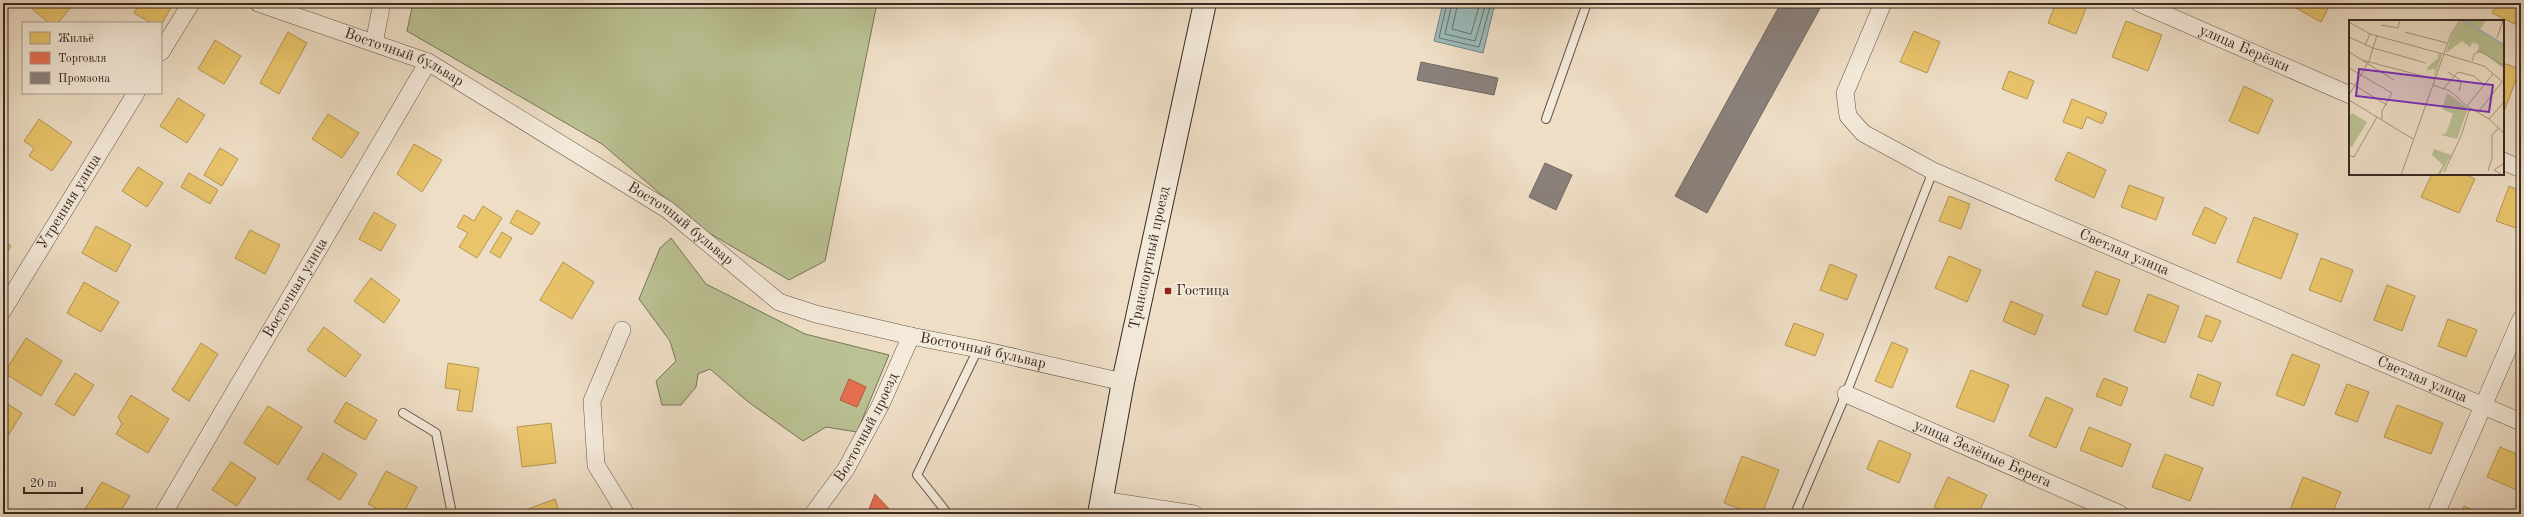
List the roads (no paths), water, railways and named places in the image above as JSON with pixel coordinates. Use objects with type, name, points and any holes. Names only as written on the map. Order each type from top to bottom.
[{"type":"main road","name":"Транспортный проезд","points":[[1101,507],[1123,382],[1205,3]]},
{"type":"street","points":[[162,50],[191,3]]},
{"type":"street","name":"Восточный бульвар","points":[[258,3],[428,62],[668,210],[779,302],[816,314],[1123,382]]},
{"type":"street","points":[[374,43],[382,3]]},
{"type":"street","name":"Светлая улица","points":[[1883,3],[1845,93],[1848,116],[1863,133],[1933,171],[2521,422]]},
{"type":"street","name":"улица Берёзки","points":[[2139,3],[2349,95]]},
{"type":"street","name":"Восточная улица","points":[[170,512],[428,62]]},
{"type":"street","name":"Утренняя улица","points":[[3,310],[135,94]]},
{"type":"street","points":[[2504,161],[2521,169]]},
{"type":"street","points":[[2436,514],[2521,319]]},
{"type":"street","points":[[622,330],[592,401],[596,465],[626,514]]},
{"type":"street","name":"Восточный проезд","points":[[813,514],[846,469],[881,404],[911,336]]},
{"type":"street","name":"улица Зелёные Берега","points":[[1846,394],[2120,514]]},
{"type":"street","points":[[1101,507],[1194,514]]},
{"type":"lane","points":[[1546,119],[1587,3]]},
{"type":"lane","points":[[1795,514],[1846,394],[1933,171]]},
{"type":"lane","points":[[948,514],[917,475],[978,349]]},
{"type":"lane","points":[[403,413],[436,433],[452,514]]},
{"type":"water","points":[[1443,3],[1495,3],[1483,53],[1434,41]]},
{"type":"place","name":"Гостица","points":[[1168,291]]}]
